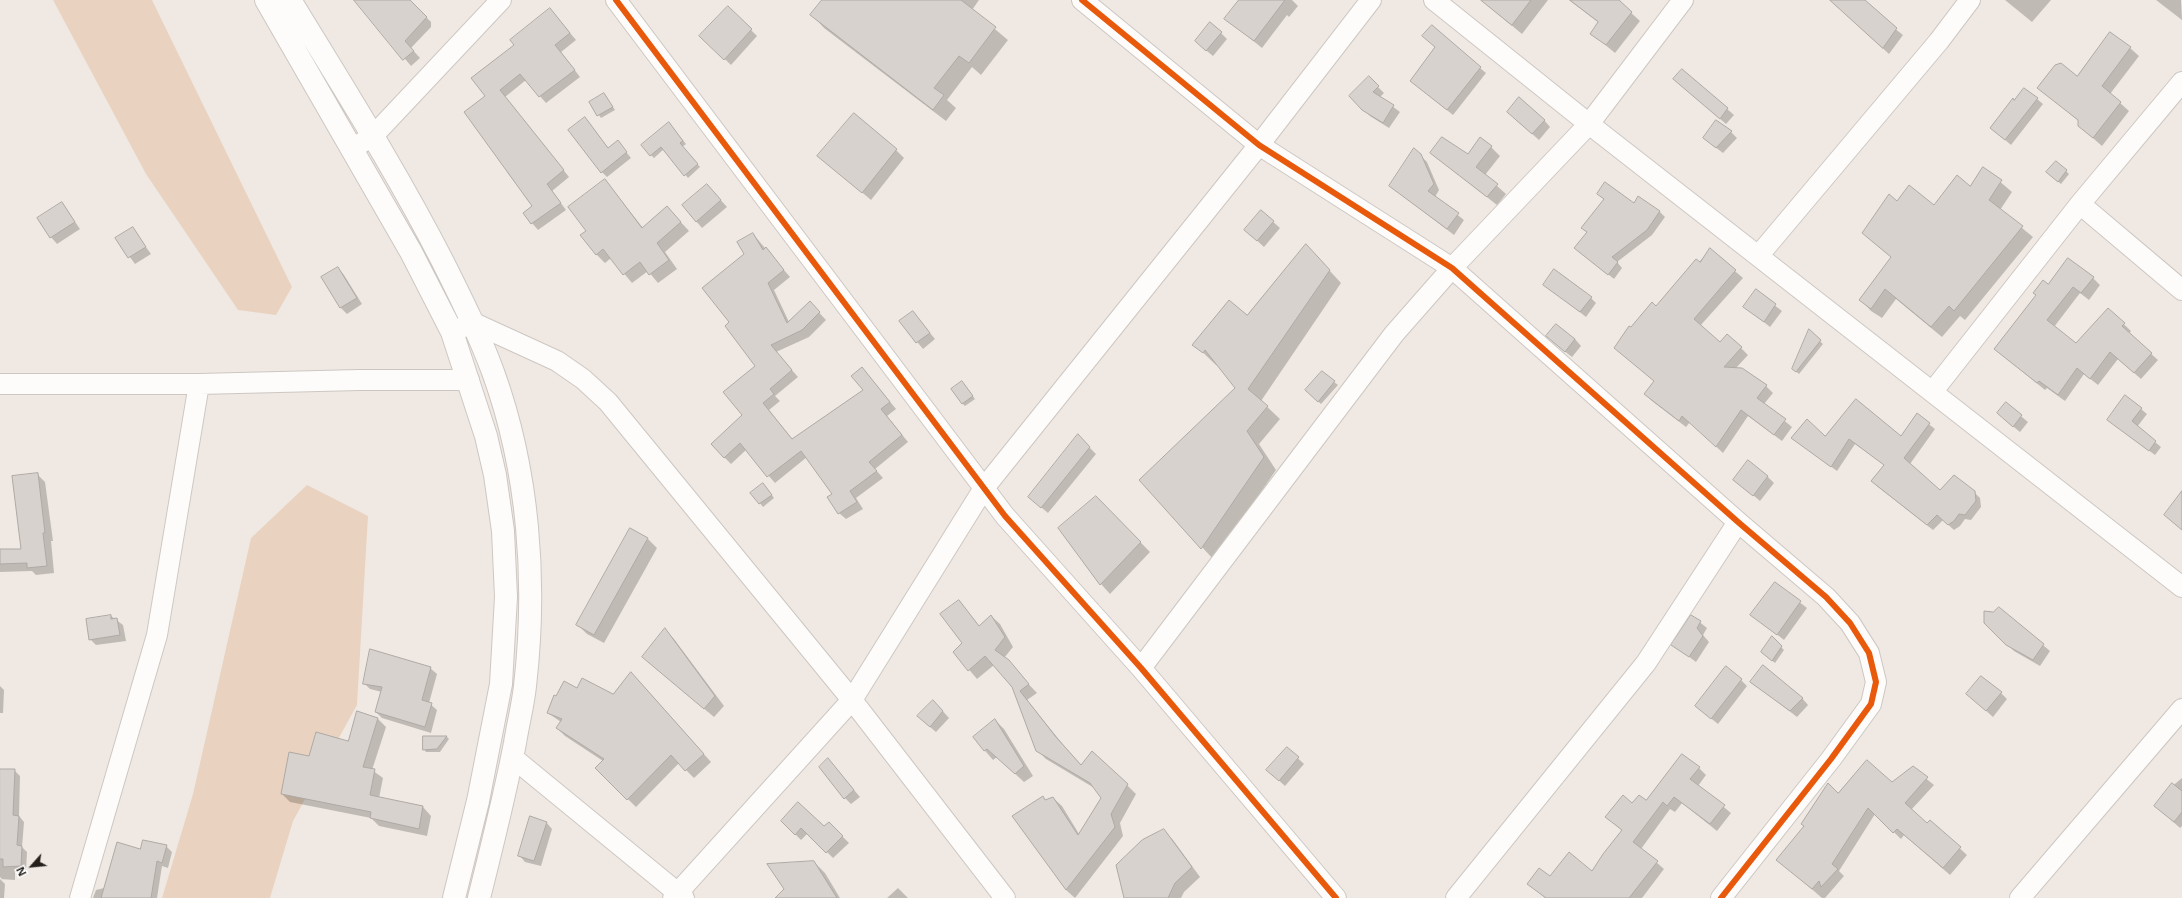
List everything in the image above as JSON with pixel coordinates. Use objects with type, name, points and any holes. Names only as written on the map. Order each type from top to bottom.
[{"type":"street","points":[[266,0],[353,148],[411,252],[452,332],[469,380],[486,436],[495,475],[503,531],[506,597],[501,684],[478,801],[454,898]]},
{"type":"street","points":[[290,0],[397,175],[474,323],[494,374],[508,423],[528,534],[531,596],[525,687],[512,757],[480,898]]},
{"type":"street","points":[[353,148],[373,136],[501,0]]},
{"type":"street","points":[[616,0],[1005,516],[1141,668],[1336,898]]},
{"type":"street","points":[[1082,0],[1259,145],[1452,268],[1738,522],[1826,597],[1850,623],[1869,652],[1876,682],[1871,704],[1827,765],[1721,898]]},
{"type":"street","points":[[512,757],[678,896],[852,700],[984,488],[1259,145],[1371,0]]},
{"type":"street","points":[[1434,0],[1589,124],[1759,255],[2182,587]]},
{"type":"street","points":[[1141,668],[1394,334],[1452,268],[1589,124],[1684,0]]},
{"type":"street","points":[[1759,255],[1939,41],[1970,0]]},
{"type":"street","points":[[1933,391],[2080,204],[2182,82]]},
{"type":"street","points":[[2080,204],[2182,290]]},
{"type":"street","points":[[452,332],[474,323],[557,361],[583,379],[608,402],[852,700],[1005,898]]},
{"type":"street","points":[[0,384],[199,384],[359,380],[469,380]]},
{"type":"street","points":[[80,898],[158,635],[199,384]]},
{"type":"street","points":[[1456,898],[1646,663],[1738,522]]},
{"type":"street","points":[[2020,898],[2182,709]]},
{"type":"shaded area","points":[[53,0],[152,0],[292,287],[276,315],[238,310],[146,174]]},
{"type":"shaded area","points":[[307,485],[368,516],[357,705],[293,821],[270,898],[162,898],[193,794],[251,538]]},
{"type":"building","points":[[354,0],[410,0],[427,17],[405,41],[414,51],[403,60]]},
{"type":"building","points":[[822,0],[961,0],[996,27],[969,63],[959,56],[934,88],[944,95],[933,110],[810,15]]},
{"type":"building","points":[[1239,0],[1285,0],[1254,41],[1224,19]]},
{"type":"building","points":[[1481,0],[1531,0],[1512,25]]},
{"type":"building","points":[[1570,0],[1619,0],[1632,12],[1606,45],[1590,34],[1598,22]]},
{"type":"building","points":[[1830,0],[1865,0],[1897,28],[1883,48]]},
{"type":"building","points":[[728,6],[752,29],[724,60],[699,36]]},
{"type":"building","points":[[550,8],[570,33],[555,45],[575,70],[539,97],[520,74],[500,90],[564,170],[547,184],[561,203],[531,224],[523,213],[532,206],[464,112],[485,96],[471,78],[514,45],[510,40]]},
{"type":"building","points":[[1210,22],[1222,32],[1206,51],[1195,41]]},
{"type":"building","points":[[1432,25],[1481,67],[1447,110],[1410,81],[1435,47],[1422,36]]},
{"type":"building","points":[[2110,32],[2131,47],[2102,86],[2121,102],[2093,138],[2078,126],[2078,120],[2037,88],[2055,65],[2061,63],[2077,76]]},
{"type":"building","points":[[1682,69],[1728,108],[1720,119],[1673,79]]},
{"type":"building","points":[[1369,76],[1379,86],[1373,92],[1394,105],[1383,123],[1362,110],[1349,96]]},
{"type":"building","points":[[2024,88],[2038,98],[2005,140],[1990,128],[2013,98],[2014,100]]},
{"type":"building","points":[[604,93],[613,107],[597,116],[589,102]]},
{"type":"building","points":[[1519,97],[1545,120],[1532,134],[1507,112]]},
{"type":"building","points":[[854,113],[897,149],[862,193],[817,156]]},
{"type":"building","points":[[585,117],[608,148],[618,140],[627,152],[601,173],[568,130]]},
{"type":"building","points":[[1716,120],[1732,131],[1716,148],[1703,138]]},
{"type":"building","points":[[669,122],[683,141],[680,143],[698,164],[684,176],[661,147],[650,156],[641,145]]},
{"type":"building","points":[[1442,137],[1468,154],[1480,137],[1492,146],[1476,167],[1498,184],[1487,197],[1430,153]]},
{"type":"building","points":[[1414,148],[1421,154],[1434,184],[1428,191],[1459,213],[1447,229],[1389,186]]},
{"type":"building","points":[[2056,161],[2067,170],[2058,182],[2046,172]]},
{"type":"building","points":[[1983,167],[2002,180],[1989,200],[2023,226],[1954,311],[1949,306],[1931,327],[1885,289],[1871,309],[1859,300],[1891,257],[1862,233],[1889,194],[1897,201],[1909,185],[1934,205],[1957,175],[1970,186]]},
{"type":"building","points":[[605,179],[642,228],[667,206],[681,222],[657,243],[669,260],[649,275],[640,262],[623,275],[603,249],[596,255],[580,235],[586,231],[568,207]]},
{"type":"building","points":[[1605,182],[1634,203],[1638,196],[1660,211],[1647,230],[1612,257],[1618,262],[1608,275],[1574,248],[1587,232],[1581,228],[1604,199],[1597,194]]},
{"type":"building","points":[[707,184],[721,200],[696,222],[682,205]]},
{"type":"building","points":[[62,202],[75,222],[50,238],[37,218]]},
{"type":"building","points":[[1261,210],[1274,221],[1257,241],[1244,230]]},
{"type":"building","points":[[133,227],[146,247],[128,258],[115,238]]},
{"type":"building","points":[[753,233],[763,250],[766,247],[784,270],[768,283],[787,323],[810,301],[820,312],[802,330],[771,345],[792,370],[770,389],[774,394],[763,403],[792,439],[863,390],[851,376],[862,367],[890,402],[881,409],[902,435],[869,462],[877,471],[850,491],[857,502],[838,514],[827,497],[832,494],[801,451],[767,477],[740,443],[724,458],[711,444],[742,415],[723,392],[755,366],[725,326],[729,322],[702,288],[744,254],[737,242]]},
{"type":"building","points":[[1306,244],[1330,270],[1248,389],[1268,406],[1247,431],[1264,457],[1201,549],[1139,480],[1235,388],[1205,350],[1203,353],[1192,345],[1229,300],[1247,315]]},
{"type":"building","points":[[1710,248],[1736,270],[1694,319],[1720,342],[1727,334],[1742,347],[1724,367],[1742,368],[1767,385],[1757,398],[1786,419],[1774,435],[1741,410],[1716,447],[1682,416],[1679,421],[1644,394],[1654,381],[1614,348],[1629,326],[1631,327],[1652,302],[1656,306],[1696,259],[1700,262]]},
{"type":"building","points":[[2068,258],[2094,277],[2081,293],[2073,287],[2047,320],[2076,343],[2108,308],[2125,323],[2122,326],[2152,353],[2134,373],[2110,352],[2090,379],[2077,368],[2058,395],[2039,381],[2037,383],[1994,349],[2036,295],[2033,293],[2043,280],[2048,284]]},
{"type":"building","points":[[338,267],[357,298],[340,308],[321,277]]},
{"type":"building","points":[[1554,269],[1592,297],[1580,312],[1543,285]]},
{"type":"building","points":[[1756,289],[1776,304],[1764,322],[1743,307]]},
{"type":"building","points":[[913,311],[930,333],[916,343],[899,321]]},
{"type":"building","points":[[1556,324],[1575,339],[1565,352],[1546,336]]},
{"type":"building","points":[[1809,329],[1821,340],[1796,372],[1792,369]]},
{"type":"building","points":[[1322,371],[1335,381],[1318,402],[1305,390]]},
{"type":"building","points":[[962,381],[973,396],[962,404],[951,389]]},
{"type":"building","points":[[2125,395],[2142,408],[2132,421],[2156,441],[2149,451],[2107,420]]},
{"type":"building","points":[[1856,399],[1901,436],[1917,413],[1930,423],[1904,458],[1940,490],[1954,475],[1975,491],[1976,501],[1965,515],[1959,514],[1954,521],[1948,525],[1937,515],[1927,525],[1871,481],[1884,465],[1849,439],[1831,467],[1791,438],[1807,419],[1825,436]]},
{"type":"building","points":[[2006,402],[2022,415],[2013,427],[1997,413]]},
{"type":"building","points":[[1078,434],[1090,447],[1041,508],[1028,497]]},
{"type":"building","points":[[1748,460],[1768,476],[1753,496],[1733,480]]},
{"type":"building","points":[[38,473],[47,566],[27,568],[27,563],[0,564],[0,549],[21,549],[12,476]]},
{"type":"building","points":[[763,483],[772,495],[759,504],[750,493]]},
{"type":"building","points":[[2182,491],[2182,530],[2164,515]]},
{"type":"building","points":[[1096,496],[1141,542],[1100,585],[1058,528]]},
{"type":"building","points":[[630,528],[648,538],[594,635],[576,625]]},
{"type":"building","points":[[1775,582],[1801,601],[1777,635],[1750,615]]},
{"type":"building","points":[[959,600],[979,626],[991,615],[1005,637],[995,650],[1009,660],[1029,684],[1020,691],[1056,737],[1081,765],[1092,751],[1128,784],[1111,814],[1115,827],[1066,890],[1012,816],[1043,796],[1045,800],[1053,797],[1078,835],[1101,798],[1090,783],[1036,751],[1012,687],[985,656],[968,671],[953,652],[962,643],[940,614]]},
{"type":"building","points":[[1999,607],[2044,644],[2033,660],[2006,645],[1984,623],[1984,611],[1993,612]]},
{"type":"building","points":[[111,615],[111,619],[117,618],[120,635],[89,640],[86,619]]},
{"type":"building","points":[[1691,615],[1701,621],[1697,628],[1703,636],[1689,657],[1671,645]]},
{"type":"building","points":[[665,628],[715,696],[704,709],[642,657]]},
{"type":"building","points":[[1772,636],[1782,646],[1772,661],[1761,652]]},
{"type":"building","points":[[370,649],[431,667],[422,700],[432,703],[425,727],[375,712],[382,687],[363,684]]},
{"type":"building","points":[[1763,665],[1803,698],[1790,711],[1750,682]]},
{"type":"building","points":[[1726,666],[1742,679],[1711,719],[1695,706]]},
{"type":"building","points":[[631,672],[704,754],[685,771],[671,755],[627,800],[595,768],[604,759],[556,728],[562,719],[547,713],[554,695],[556,696],[564,681],[577,688],[582,678],[613,694]]},
{"type":"building","points":[[1981,676],[2002,692],[1986,711],[1966,694]]},
{"type":"building","points":[[933,700],[943,711],[930,727],[917,716]]},
{"type":"building","points":[[357,711],[378,718],[363,767],[375,769],[370,795],[423,806],[419,829],[370,818],[371,812],[281,794],[289,752],[309,756],[316,732],[348,741]]},
{"type":"building","points":[[995,719],[1024,766],[1015,774],[987,749],[984,751],[973,737]]},
{"type":"building","points":[[423,736],[447,736],[437,749],[423,750]]},
{"type":"building","points":[[1287,747],[1299,757],[1279,781],[1266,770]]},
{"type":"building","points":[[1682,754],[1700,767],[1690,779],[1725,805],[1710,824],[1674,797],[1667,806],[1663,802],[1633,842],[1658,861],[1629,898],[1546,898],[1527,884],[1539,868],[1550,876],[1569,852],[1592,871],[1622,830],[1605,817],[1623,795],[1632,803],[1639,795],[1646,800]]},
{"type":"building","points":[[828,758],[854,790],[844,799],[819,767]]},
{"type":"building","points":[[1867,760],[1892,782],[1913,766],[1928,777],[1905,803],[1927,823],[1930,820],[1961,847],[1943,868],[1897,829],[1893,833],[1868,808],[1832,864],[1838,869],[1821,887],[1819,881],[1812,889],[1776,860],[1804,826],[1801,824],[1828,783],[1838,793]]},
{"type":"building","points":[[0,769],[15,769],[13,815],[19,816],[17,845],[22,846],[21,866],[3,867],[3,859],[0,859]]},
{"type":"building","points":[[2172,783],[2182,791],[2182,812],[2174,822],[2154,806]]},
{"type":"building","points":[[798,802],[824,826],[829,822],[843,836],[826,853],[801,828],[795,835],[781,821]]},
{"type":"building","points":[[530,816],[547,822],[534,861],[518,856]]},
{"type":"building","points":[[1164,829],[1192,867],[1175,883],[1168,898],[1124,898],[1116,865],[1142,840]]},
{"type":"building","points":[[143,840],[167,845],[162,863],[157,861],[151,898],[101,898],[117,842],[140,849]]},
{"type":"building","points":[[814,861],[837,898],[775,898],[784,889],[767,864]]},
{"type":"cycle path","points":[[616,0],[1005,516],[1141,668],[1336,898]]},
{"type":"cycle path","points":[[1082,0],[1259,145],[1452,268],[1738,522],[1826,597],[1850,623],[1869,653],[1876,682],[1871,704],[1831,759],[1721,898]]}]
